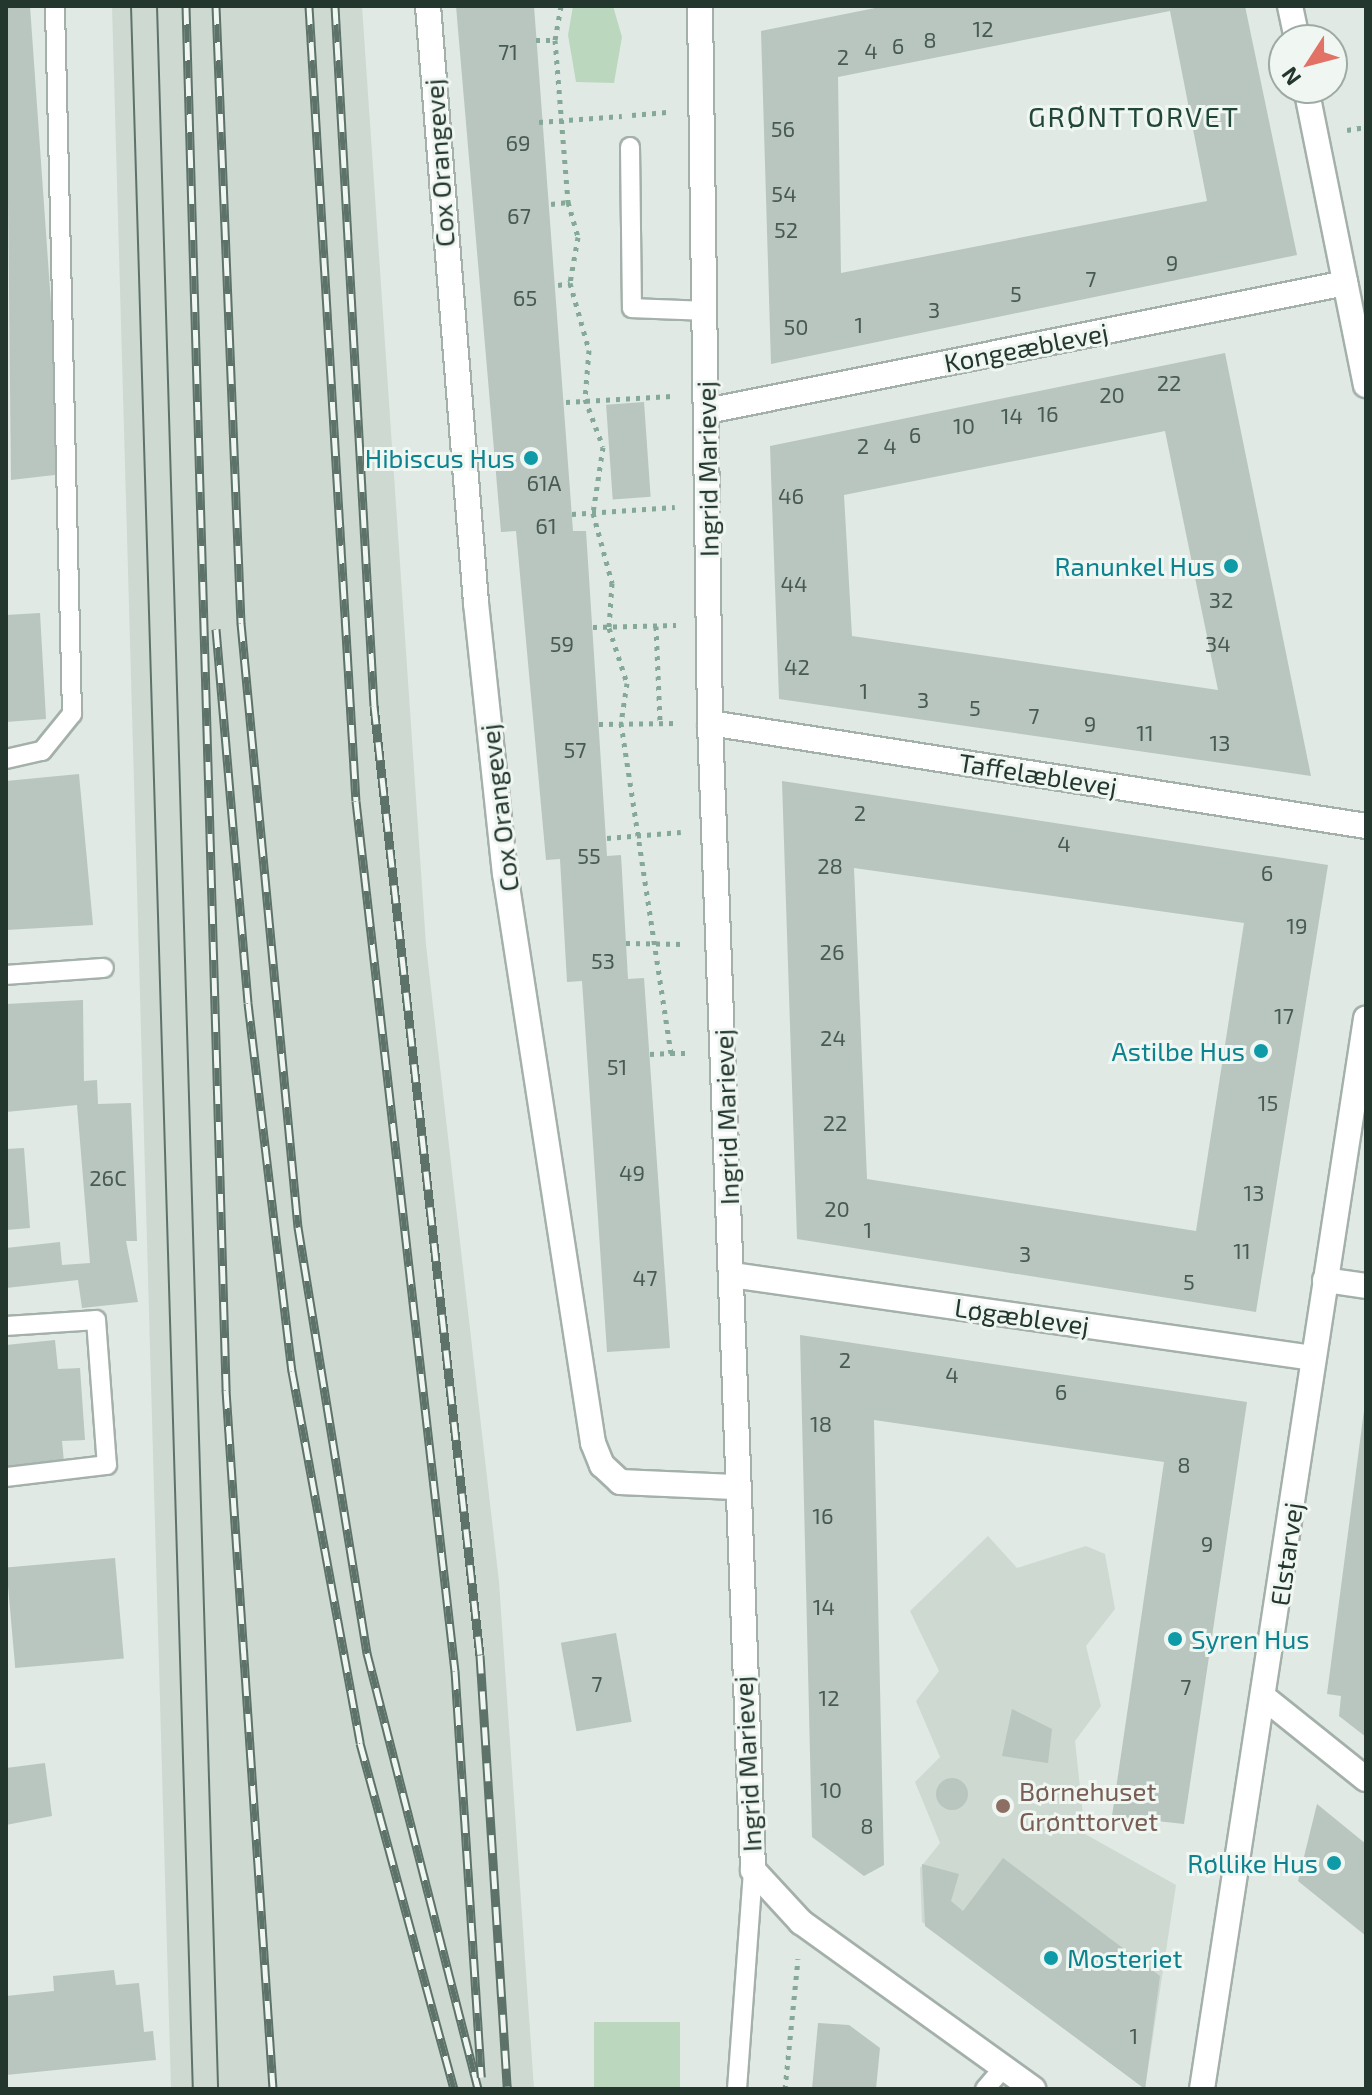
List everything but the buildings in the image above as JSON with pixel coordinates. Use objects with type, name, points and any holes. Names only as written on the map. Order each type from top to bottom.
[{"type":"street","name":"Cox Orangevej","points":[[428,6],[505,873],[593,1443],[602,1465],[620,1482],[734,1487]]},
{"type":"street","name":"Ingrid Marievej","points":[[700,6],[710,723],[732,1275],[734,1487],[753,1870],[801,1922],[1033,2089]]},
{"type":"street","points":[[1309,104],[1366,385]]},
{"type":"street","name":"Kongeæblevej","points":[[707,403],[1345,283]]},
{"type":"street","name":"Taffelæblevej","points":[[710,723],[1366,826]]},
{"type":"street","name":"Elstarvej","points":[[1202,2089],[1266,1699],[1312,1358],[1366,1018]]},
{"type":"street","name":"Løgæblevej","points":[[732,1275],[1312,1358]]},
{"type":"street","points":[[1325,1280],[1366,1286]]},
{"type":"street","points":[[1266,1699],[1366,1779]]},
{"type":"lane","points":[[6,759],[42,751],[72,714],[55,6]]},
{"type":"lane","points":[[630,147],[632,308],[706,311]]},
{"type":"lane","points":[[6,975],[104,968]]},
{"type":"lane","points":[[6,1326],[96,1320],[107,1465],[6,1477]]},
{"type":"lane","points":[[737,2089],[753,1870]]},
{"type":"lane","points":[[985,2089],[1004,2067]]},
{"type":"path","points":[[561,6],[555,40],[566,120],[568,202],[578,237],[570,283],[589,350],[585,399],[603,447],[593,513],[612,583],[609,628],[627,683],[621,723],[643,837],[654,943],[671,1053]]},
{"type":"path","points":[[536,40],[555,40]]},
{"type":"path","points":[[539,122],[566,120]]},
{"type":"path","points":[[551,204],[568,202]]},
{"type":"path","points":[[558,285],[570,283]]},
{"type":"path","points":[[566,402],[585,399],[707,403]]},
{"type":"path","points":[[572,514],[708,505]]},
{"type":"path","points":[[593,627],[709,623]]},
{"type":"path","points":[[656,626],[660,723]]},
{"type":"path","points":[[599,724],[710,723]]},
{"type":"path","points":[[607,838],[643,837]]},
{"type":"path","points":[[626,943],[654,943]]},
{"type":"path","points":[[650,1054],[724,1052]]},
{"type":"path","points":[[785,2089],[801,1922]]},
{"type":"shaded area","points":[[112,6],[362,6],[426,945],[499,1582],[534,2089],[171,2089]]},
{"type":"shaded area","name":"Børnehuset Grønttorvet","points":[[988,1536],[1017,1568],[1086,1546],[1105,1554],[1115,1609],[1086,1646],[1101,1706],[1075,1741],[1085,1834],[1176,1885],[1145,2089],[922,1922],[920,1868],[940,1843],[915,1782],[940,1757],[916,1701],[939,1671],[910,1611]]},
{"type":"green space","points":[[573,6],[613,6],[622,37],[614,83],[576,82],[568,35]]},
{"type":"green space","points":[[594,2022],[680,2022],[680,2089],[594,2089]]},
{"type":"tram line","points":[[131,6],[193,2089]]},
{"type":"tram line","points":[[157,6],[218,2089]]},
{"type":"railway","points":[[186,6],[226,1390],[273,2089]]},
{"type":"railway","points":[[216,6],[241,623],[298,1227],[367,1653],[478,2089]]},
{"type":"railway","points":[[309,6],[356,801],[455,1671],[481,2077]]},
{"type":"railway","points":[[335,6],[374,706],[480,1655],[507,2089]]},
{"type":"railway","points":[[216,629],[248,1003],[292,1371],[360,1743],[454,2089]]},
{"type":"place","name":"Hibiscus Hus","points":[[531,458]]},
{"type":"place","name":"Ranunkel Hus","points":[[1231,566]]},
{"type":"place","name":"Astilbe Hus","points":[[1261,1051]]},
{"type":"place","name":"Syren Hus","points":[[1175,1639]]},
{"type":"place","name":"Børnehuset Grønttorvet","points":[[1003,1806]]},
{"type":"place","name":"Røllike Hus","points":[[1334,1863]]},
{"type":"place","name":"Mosteriet","points":[[1051,1958]]},
{"type":"district","name":"GRØNTTORVET","points":[[1134,116]]}]
